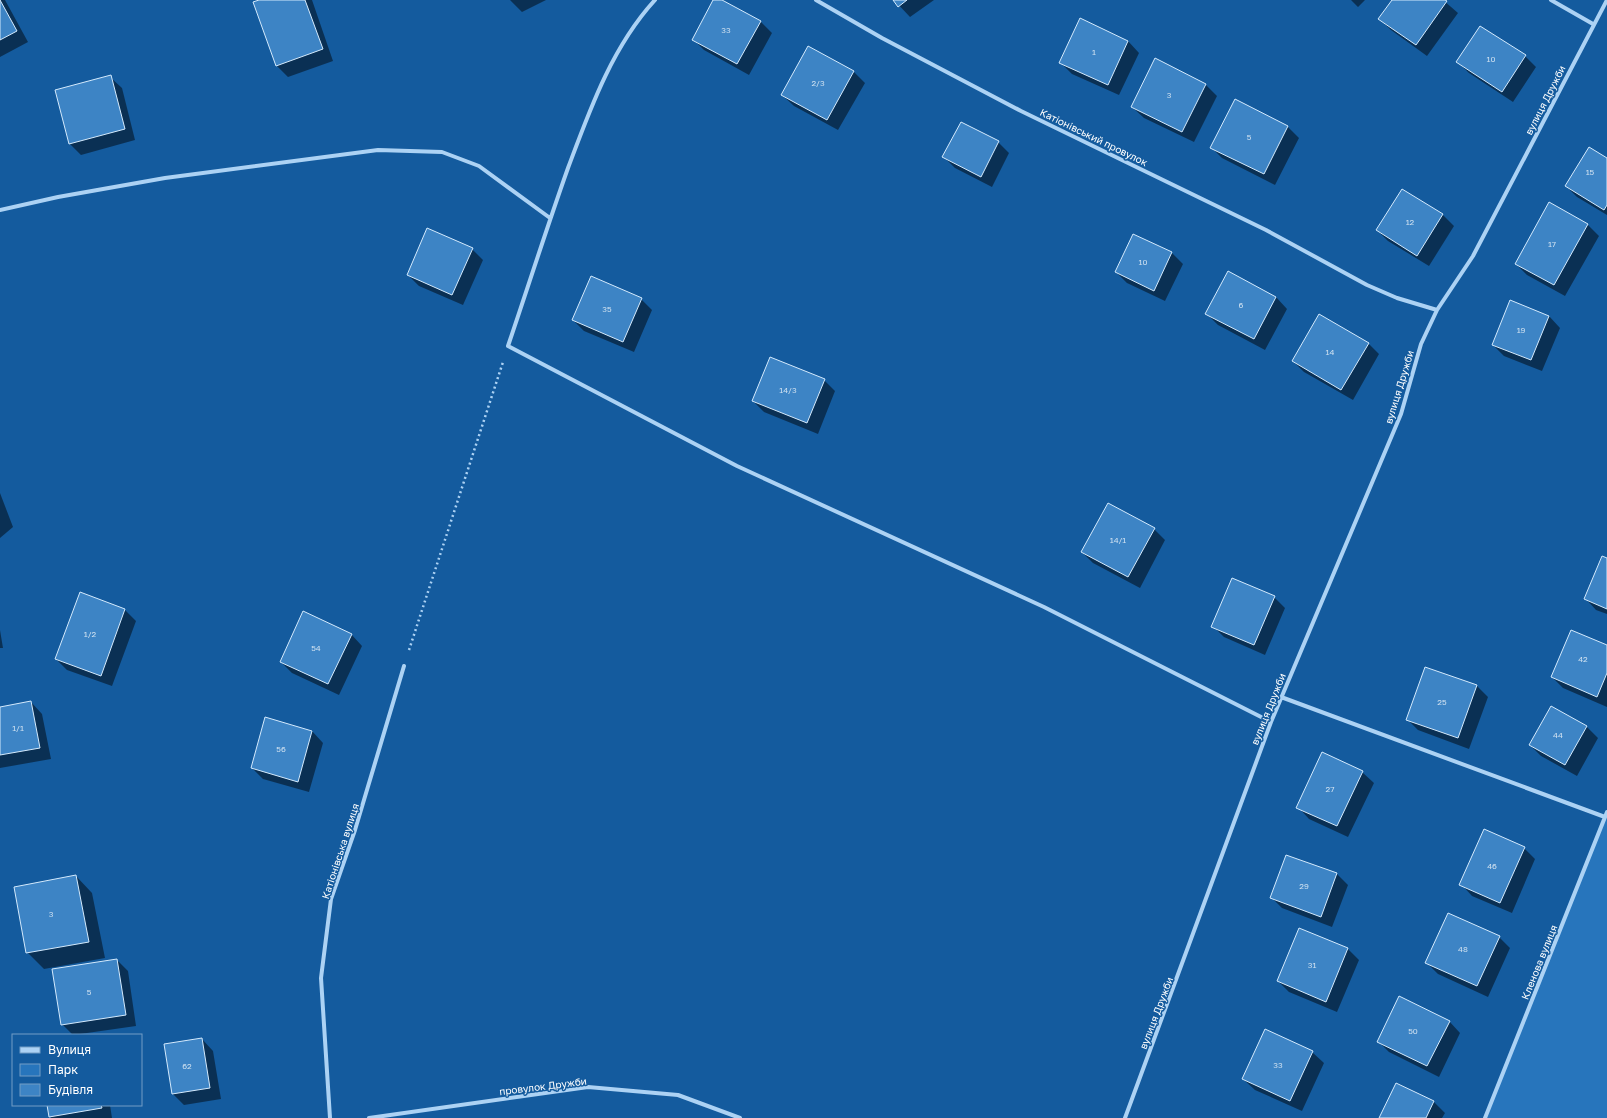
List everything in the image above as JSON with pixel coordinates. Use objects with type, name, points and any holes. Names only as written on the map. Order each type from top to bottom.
[{"type":"street","points":[[654,0],[638,18],[610,65],[586,118],[550,218],[508,346],[737,466],[1044,607],[1270,722]]},
{"type":"street","name":"Катіонівський провулок","points":[[816,0],[882,38],[1021,111],[1266,230],[1367,285],[1397,298],[1437,310]]},
{"type":"street","points":[[1551,0],[1593,24]]},
{"type":"street","name":"вулиця Дружби","points":[[1125,1118],[1270,722],[1401,414],[1421,344],[1437,310],[1473,256],[1593,24],[1607,0]]},
{"type":"street","points":[[0,210],[58,197],[165,178],[378,150],[442,152],[479,166],[550,218]]},
{"type":"street","name":"Катіонівська вулиця","points":[[330,1118],[321,978],[331,899],[355,830],[404,666]]},
{"type":"street","points":[[1281,697],[1606,815]]},
{"type":"street","name":"Кленова вулиця","points":[[1485,1118],[1606,815]]},
{"type":"street","name":"провулок Дружби","points":[[369,1118],[588,1087],[678,1095],[740,1118]]},
{"type":"path","points":[[404,666],[508,346]]},
{"type":"green space","points":[[1607,812],[1607,1118],[1485,1118]]},
{"type":"building","points":[[0,0],[17,31],[0,40]]},
{"type":"building","points":[[259,0],[305,0],[323,49],[276,66],[253,2]]},
{"type":"building","points":[[713,0],[722,0],[761,21],[737,64],[692,40]]},
{"type":"building","points":[[893,0],[907,0],[898,7]]},
{"type":"building","points":[[1392,0],[1447,1],[1416,45],[1378,19]]},
{"type":"building","points":[[1080,18],[1128,41],[1108,85],[1059,63]]},
{"type":"building","points":[[1480,26],[1526,55],[1502,92],[1456,62]]},
{"type":"building","points":[[808,46],[854,71],[827,120],[781,95]]},
{"type":"building","points":[[1155,58],[1206,84],[1182,132],[1131,107]]},
{"type":"building","points":[[111,75],[125,129],[69,144],[55,90]]},
{"type":"building","points":[[1235,99],[1288,126],[1264,174],[1210,148]]},
{"type":"building","points":[[961,122],[999,141],[981,177],[942,157]]},
{"type":"building","points":[[1589,147],[1607,158],[1607,205],[1604,210],[1565,186]]},
{"type":"building","points":[[1402,189],[1443,214],[1417,256],[1376,230]]},
{"type":"building","points":[[1549,202],[1588,224],[1554,285],[1515,264]]},
{"type":"building","points":[[427,228],[473,248],[452,295],[407,275]]},
{"type":"building","points":[[1133,234],[1172,252],[1154,291],[1115,272]]},
{"type":"building","points":[[1228,271],[1276,297],[1254,339],[1205,314]]},
{"type":"building","points":[[591,276],[642,298],[623,342],[572,320]]},
{"type":"building","points":[[1510,300],[1549,316],[1531,360],[1492,345]]},
{"type":"building","points":[[1319,314],[1369,343],[1341,390],[1292,361]]},
{"type":"building","points":[[770,357],[825,379],[807,423],[752,401]]},
{"type":"building","points":[[1108,503],[1155,528],[1128,577],[1081,552]]},
{"type":"building","points":[[1602,556],[1607,558],[1607,609],[1584,599]]},
{"type":"building","points":[[1232,578],[1275,596],[1254,645],[1211,627]]},
{"type":"building","points":[[80,592],[125,609],[101,676],[55,659]]},
{"type":"building","points":[[303,611],[352,634],[328,684],[280,662]]},
{"type":"building","points":[[1571,630],[1607,645],[1607,673],[1597,697],[1551,677]]},
{"type":"building","points":[[1425,667],[1477,685],[1458,738],[1406,720]]},
{"type":"building","points":[[31,701],[40,748],[0,755],[0,707]]},
{"type":"building","points":[[1551,706],[1587,726],[1565,765],[1529,745]]},
{"type":"building","points":[[265,717],[312,731],[298,782],[251,768]]},
{"type":"building","points":[[1322,752],[1363,771],[1337,826],[1296,808]]},
{"type":"building","points":[[1484,829],[1525,847],[1500,903],[1459,885]]},
{"type":"building","points":[[1286,855],[1337,873],[1321,917],[1270,898]]},
{"type":"building","points":[[76,875],[89,942],[26,953],[14,887]]},
{"type":"building","points":[[1448,913],[1500,936],[1477,986],[1425,963]]},
{"type":"building","points":[[1299,928],[1348,948],[1326,1002],[1277,981]]},
{"type":"building","points":[[117,959],[126,1015],[61,1025],[52,969]]},
{"type":"building","points":[[1399,996],[1450,1021],[1427,1066],[1377,1042]]},
{"type":"building","points":[[1265,1029],[1313,1051],[1290,1101],[1242,1079]]},
{"type":"building","points":[[202,1038],[210,1088],[172,1094],[164,1044]]},
{"type":"building","points":[[1396,1083],[1434,1101],[1426,1118],[1379,1118]]},
{"type":"building","points":[[47,1106],[101,1106],[102,1108],[49,1117]]}]
